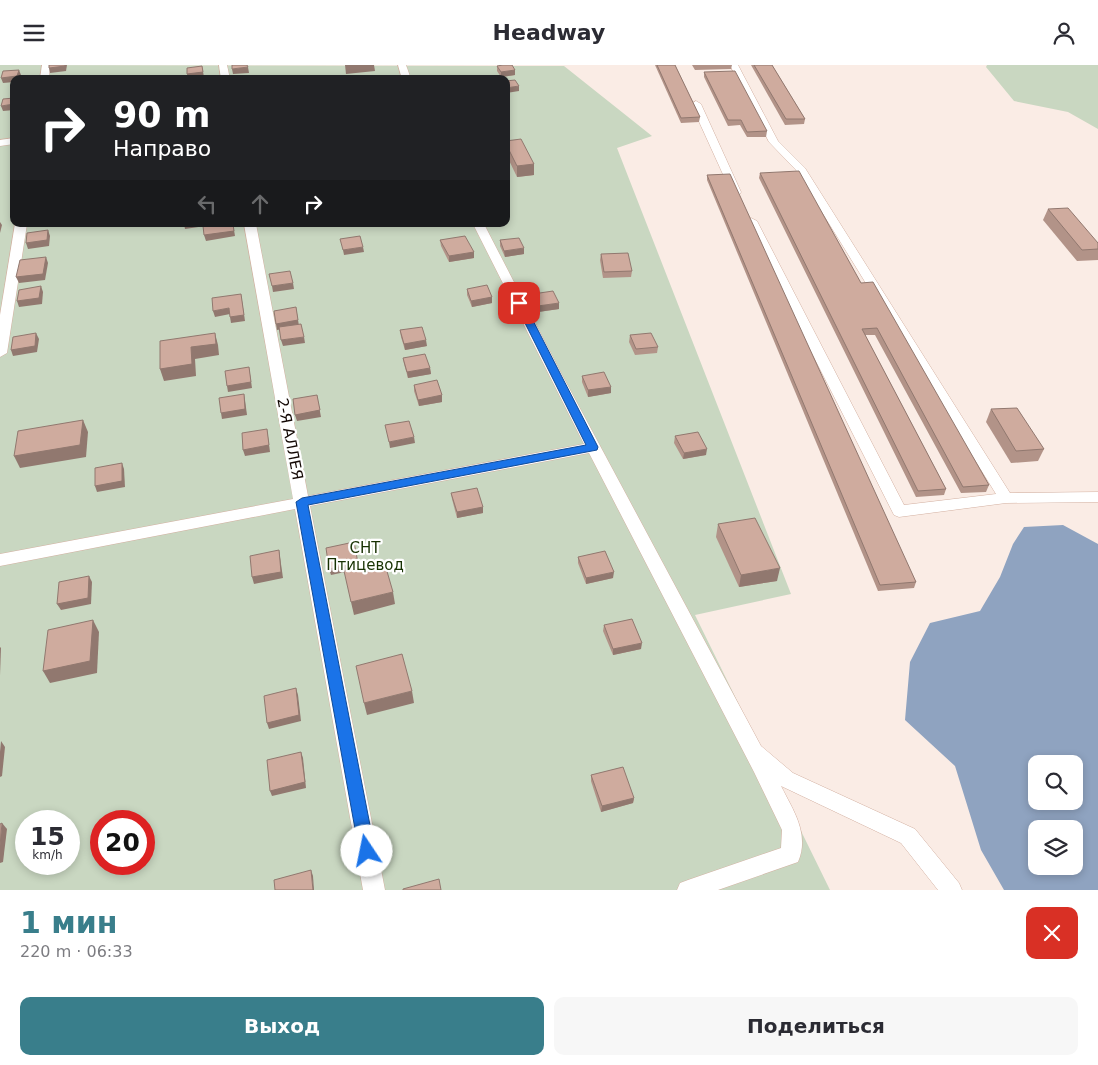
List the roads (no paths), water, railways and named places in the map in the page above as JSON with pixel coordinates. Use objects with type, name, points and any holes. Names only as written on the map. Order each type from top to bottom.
[{"type":"lane","points":[[734,65],[774,142],[800,168],[1006,498]]},
{"type":"lane","points":[[696,104],[729,179],[899,511],[1006,498],[1098,497]]},
{"type":"lane","points":[[0,353],[21,227]]},
{"type":"lane","name":"2-Я АЛЛЕЯ","points":[[251,227],[374,890]]},
{"type":"lane","points":[[481,227],[593,447],[751,747],[792,830],[791,855],[688,890]]},
{"type":"lane","points":[[0,560],[593,447]]},
{"type":"lane","points":[[751,747],[786,779],[908,836],[951,890]]},
{"type":"water","points":[[1063,525],[1098,544],[1098,890],[1004,890],[981,850],[955,766],[905,720],[910,662],[930,623],[980,611],[1000,577],[1013,544],[1024,527]]},
{"type":"park label","name":"СНТ Птицевод","points":[[365,556]]}]
